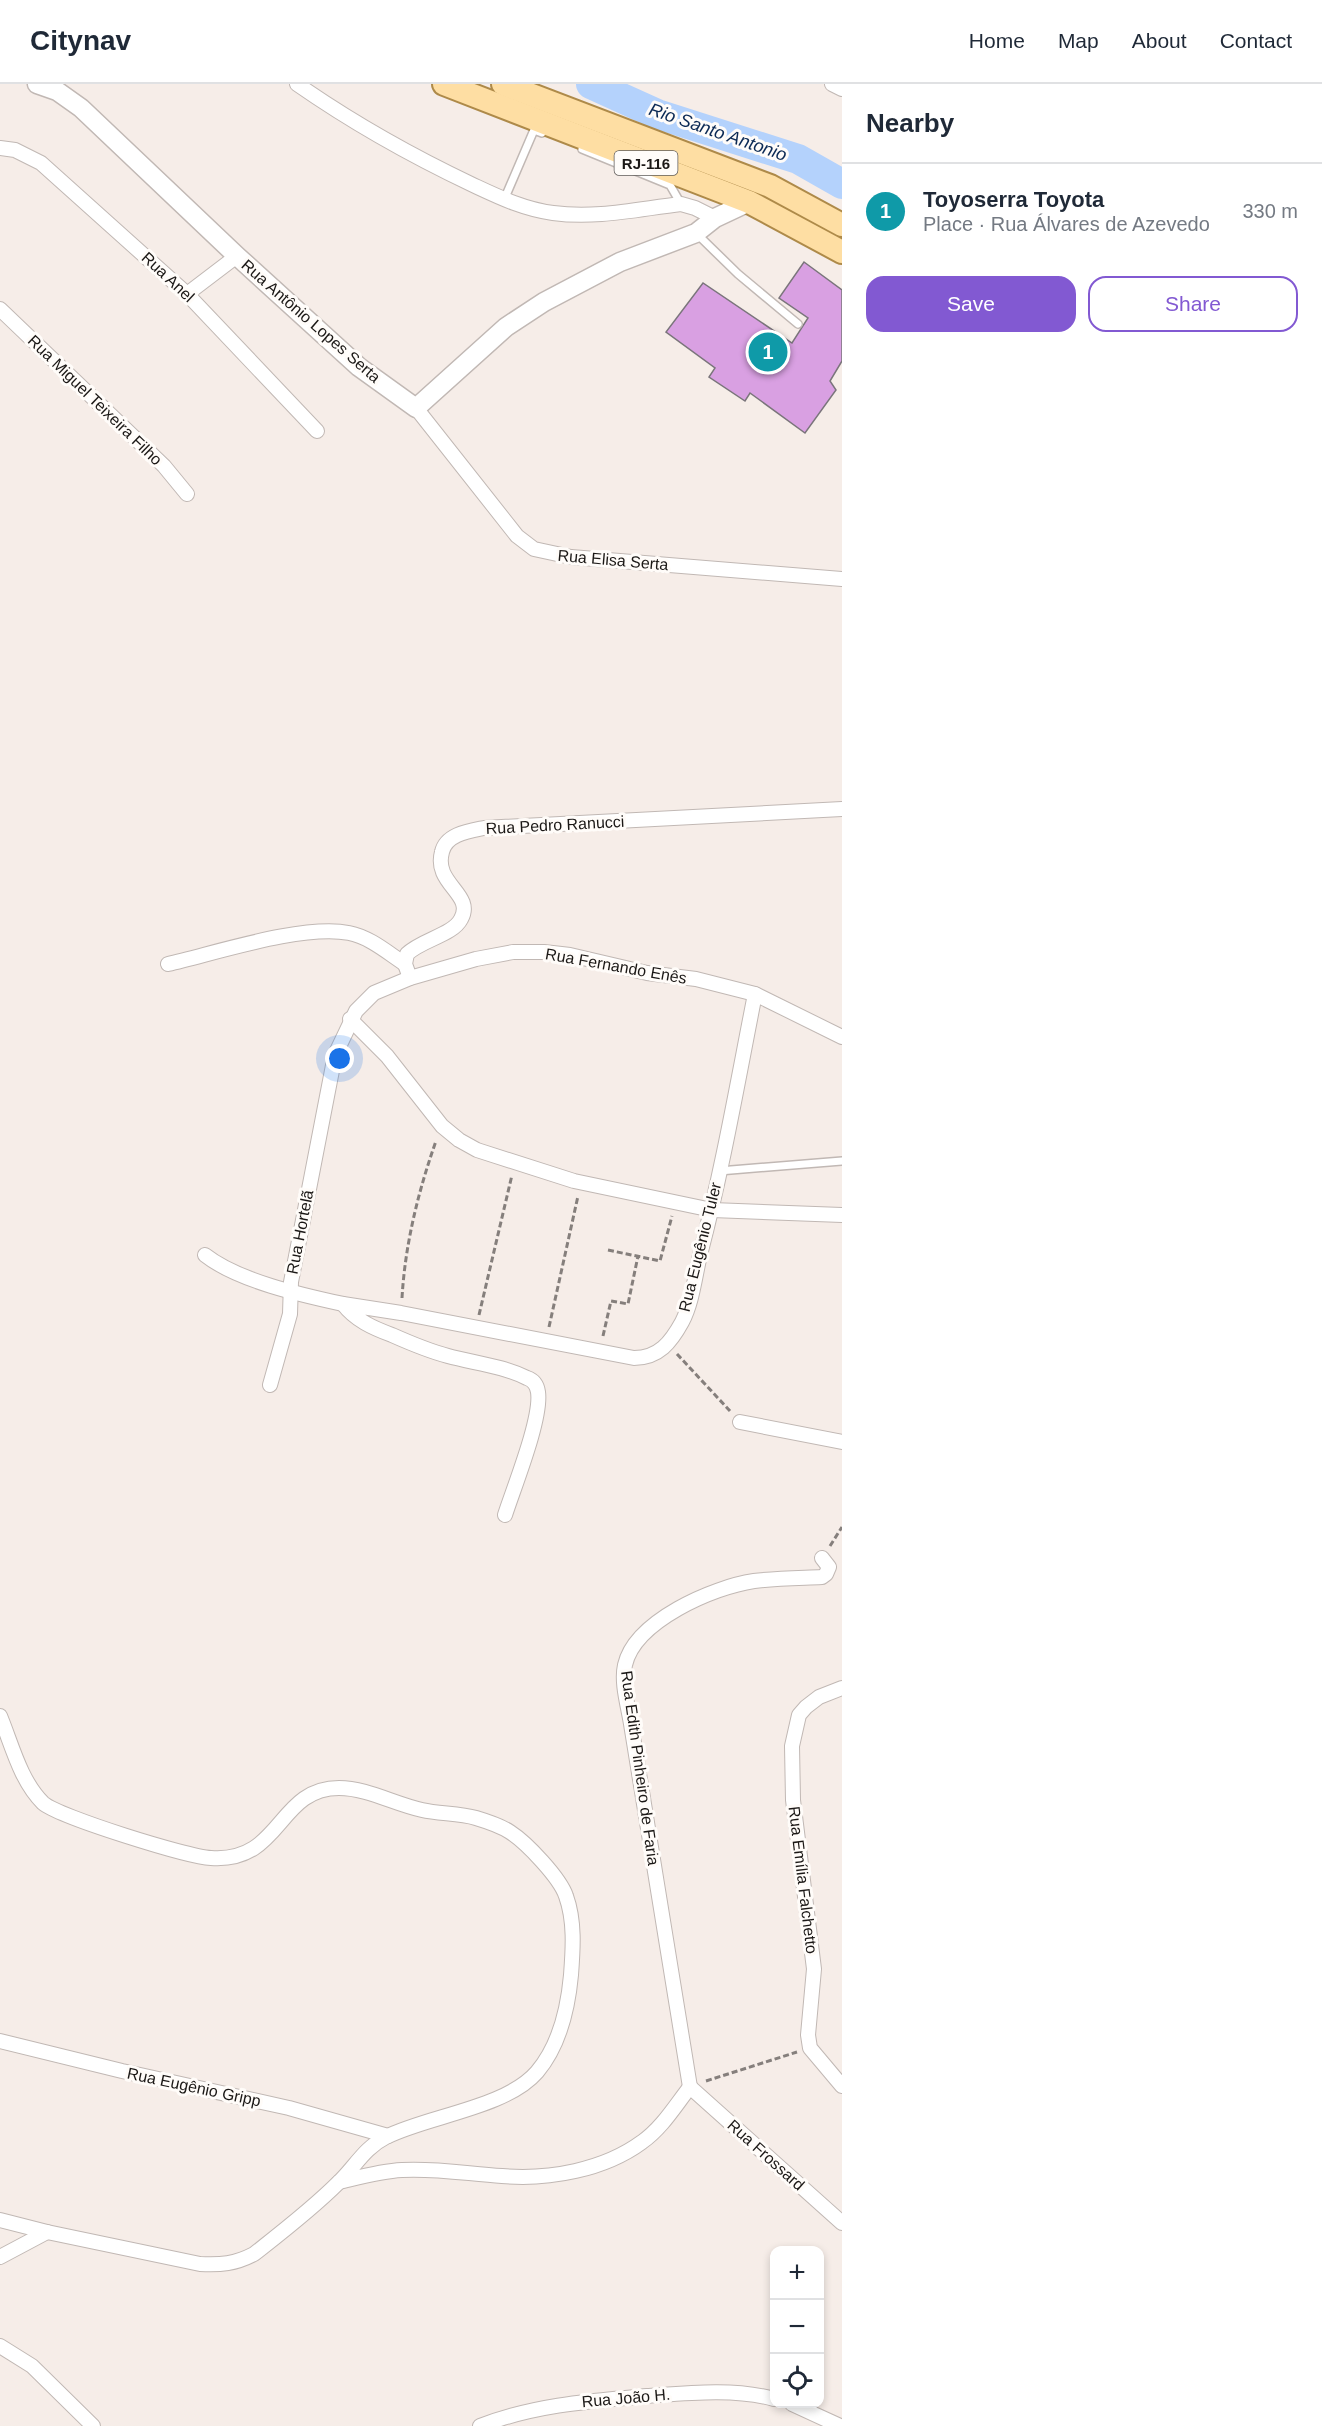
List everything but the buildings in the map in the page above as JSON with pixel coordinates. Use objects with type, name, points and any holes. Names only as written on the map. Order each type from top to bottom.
[{"type":"main road","name":"RJ-116","points":[[444,84],[536,125],[672,179],[749,202],[842,252]]},
{"type":"main road","name":"RJ-116","points":[[503,84],[770,186],[842,225]]},
{"type":"main road","points":[[749,202],[770,186]]},
{"type":"street","name":"Rua Antônio Lopes Serta","points":[[37,84],[57,91],[81,108],[358,367],[416,408]]},
{"type":"street","points":[[297,84],[348,120],[411,155],[516,206],[553,213],[590,215],[681,204],[715,218]]},
{"type":"street","points":[[832,84],[842,89]]},
{"type":"street","name":"Rua Anel","points":[[0,148],[15,150],[41,163],[187,294],[317,431]]},
{"type":"street","points":[[416,408],[506,327],[544,302],[620,262],[696,233],[715,218],[749,202]]},
{"type":"street","name":"Rua Antônio Lopes Serta","points":[[187,294],[237,256]]},
{"type":"street","name":"Rua Miguel Teixeira Filho","points":[[0,309],[164,466],[187,494]]},
{"type":"street","name":"Rua Elisa Serta","points":[[416,408],[517,536],[534,549],[571,557],[842,579]]},
{"type":"street","name":"Rua Pedro Ranucci","points":[[405,964],[407,954],[411,950],[452,928],[461,920],[464,909],[462,898],[444,877],[439,862],[443,847],[462,833],[484,828],[842,809]]},
{"type":"street","points":[[168,964],[287,936],[323,932],[349,933],[367,939],[405,964],[410,978]]},
{"type":"street","name":"Rua Fernando Enês","points":[[329,1077],[335,1055],[350,1019],[360,1005],[374,993],[410,978],[476,959],[513,952],[570,955],[647,973],[696,979],[755,994],[842,1036]]},
{"type":"street","name":"Rua Eugênio Tuler","points":[[668,1344],[687,1309],[712,1210],[755,994]]},
{"type":"street","points":[[350,1019],[387,1056],[442,1126],[459,1140],[477,1150],[581,1182],[712,1210],[842,1215]]},
{"type":"street","name":"Rua Hortelã","points":[[270,1385],[290,1314],[290,1291],[329,1077]]},
{"type":"street","points":[[206,1255],[219,1266],[290,1291],[343,1304],[401,1313],[600,1353],[643,1358],[658,1353],[668,1344]]},
{"type":"street","points":[[343,1304],[356,1318],[404,1340],[447,1356],[529,1378],[534,1382],[538,1393],[536,1412],[528,1445],[505,1515]]},
{"type":"street","points":[[740,1422],[842,1442]]},
{"type":"street","name":"Rua Edith Pinheiro de Faria","points":[[690,2087],[629,1714],[624,1676],[626,1664],[631,1648],[640,1637],[655,1623],[680,1607],[730,1587],[752,1581],[822,1577],[826,1575],[829,1567],[822,1558]]},
{"type":"street","name":"Rua Emília Falchetto","points":[[810,2048],[807,2026],[814,1969],[793,1800],[792,1746],[799,1716],[806,1707],[819,1697],[842,1688]]},
{"type":"street","points":[[0,1716],[19,1766],[45,1804],[56,1811],[123,1835],[209,1858],[232,1858],[265,1842],[302,1798],[314,1791],[339,1788],[362,1791],[420,1810],[476,1818],[509,1832],[541,1860],[566,1895],[574,1941],[569,2001],[552,2050],[536,2073],[518,2088],[457,2113],[388,2136],[367,2148],[339,2182],[254,2254],[239,2262],[225,2265],[200,2264],[0,2220]]},
{"type":"street","name":"Rua Eugênio Gripp","points":[[0,2041],[289,2108],[388,2136]]},
{"type":"street","points":[[810,2048],[842,2086]]},
{"type":"street","points":[[339,2182],[373,2173],[403,2170],[434,2170],[505,2177],[551,2176],[598,2164],[621,2155],[643,2142],[665,2120],[690,2087]]},
{"type":"street","name":"Rua Frossard","points":[[690,2087],[842,2223]]},
{"type":"street","points":[[0,2257],[47,2232]]},
{"type":"street","points":[[0,2346],[33,2366],[93,2426]]},
{"type":"street","name":"Rua João H.","points":[[480,2426],[565,2403],[668,2394],[729,2392],[770,2398]]},
{"type":"street","points":[[802,2408],[840,2426]]},
{"type":"lane","points":[[504,200],[536,125],[555,139]]},
{"type":"lane","points":[[577,147],[672,179],[681,204]]},
{"type":"lane","points":[[696,233],[738,274],[798,324]]},
{"type":"lane","points":[[719,1171],[842,1161]]},
{"type":"path","points":[[401,1313],[406,1253],[426,1168],[442,1126]]},
{"type":"path","points":[[476,1328],[515,1162]]},
{"type":"path","points":[[545,1342],[581,1182]]},
{"type":"path","points":[[609,1250],[660,1261],[675,1203]]},
{"type":"path","points":[[600,1353],[612,1301],[627,1304],[638,1256]]},
{"type":"path","points":[[668,1344],[740,1422]]},
{"type":"path","points":[[822,1558],[842,1527]]},
{"type":"path","points":[[690,2087],[810,2048]]},
{"type":"waterway","name":"Rio Santo Antonio","points":[[591,84],[657,114],[798,159],[842,184]]},
{"type":"place","name":"Toyoserra Toyota","points":[[768,352]]}]
